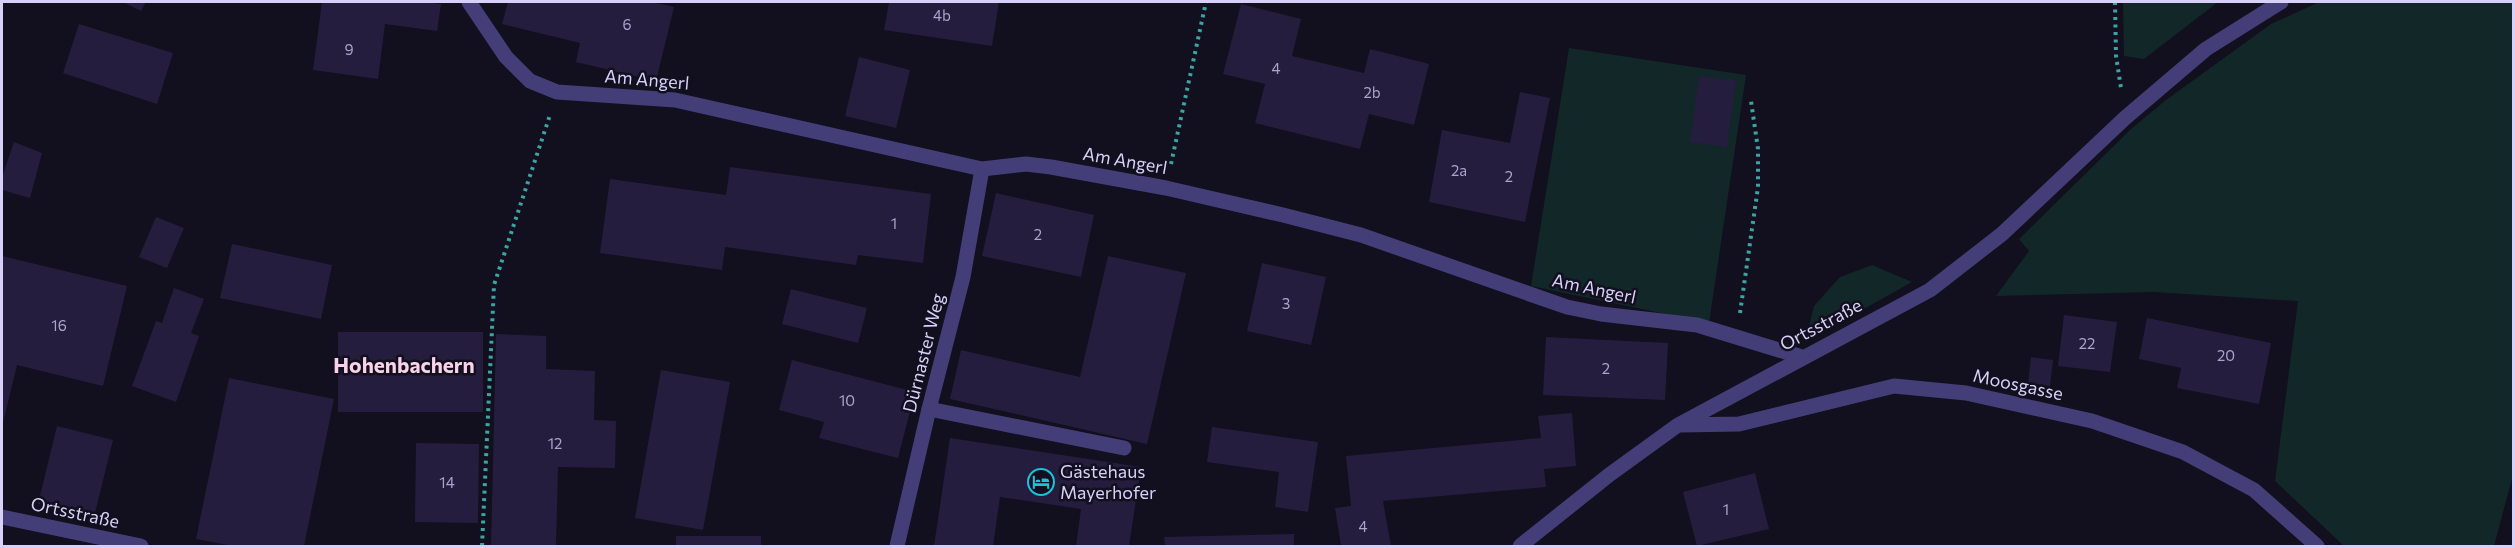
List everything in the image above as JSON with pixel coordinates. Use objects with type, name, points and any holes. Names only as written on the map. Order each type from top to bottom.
[{"type":"street","name":"Am Angerl","points":[[469,2],[506,57],[530,81],[557,92],[675,100],[982,169],[1026,164],[1166,188],[1361,235],[1568,307],[1601,314],[1696,325],[1802,357]]},
{"type":"street","name":"Ortsstraße","points":[[1520,546],[1678,425],[1930,290],[2002,234],[2125,118],[2206,49],[2281,2]]},
{"type":"street","name":"Dürnaster Weg","points":[[897,546],[963,277],[982,169]]},
{"type":"street","name":"Moosgasse","points":[[1678,425],[1739,424],[1894,386],[1966,393],[2092,421],[2183,452],[2254,490],[2317,546]]},
{"type":"street","points":[[929,409],[1124,448]]},
{"type":"street","name":"Ortsstraße","points":[[2,517],[141,546]]},
{"type":"path","points":[[1166,188],[1206,2]]},
{"type":"path","points":[[2115,2],[2116,56],[2125,118]]},
{"type":"path","points":[[482,546],[494,285],[557,92]]},
{"type":"path","points":[[1736,338],[1758,187],[1758,149],[1751,101]]},
{"type":"green space","points":[[2123,2],[2218,2],[2144,59],[2124,56]]},
{"type":"green space","points":[[2319,2],[2513,2],[2514,471],[2494,546],[2344,546],[2275,481],[2298,301],[2154,292],[1996,296],[2029,251],[2019,239],[2131,129],[2166,100],[2271,24]]},
{"type":"green space","points":[[1569,48],[1746,75],[1709,323],[1531,286]]},
{"type":"green space","points":[[1872,265],[1912,282],[1805,342],[1814,306],[1840,277]]},
{"type":"building","points":[[123,2],[146,2],[141,11]]},
{"type":"building","points":[[322,2],[441,4],[437,31],[385,24],[378,79],[313,70]]},
{"type":"building","points":[[508,2],[652,2],[674,7],[656,81],[576,62],[580,43],[502,24]]},
{"type":"building","points":[[889,2],[999,2],[992,46],[884,30]]},
{"type":"building","points":[[1241,4],[1301,19],[1292,56],[1364,73],[1370,49],[1429,64],[1414,125],[1369,114],[1360,149],[1255,123],[1265,84],[1223,74]]},
{"type":"building","points":[[79,24],[173,53],[157,104],[63,73]]},
{"type":"building","points":[[859,57],[910,70],[896,128],[845,116]]},
{"type":"building","points":[[1699,76],[1736,80],[1727,147],[1690,142]]},
{"type":"building","points":[[1520,92],[1550,98],[1525,222],[1429,202],[1442,130],[1510,143]]},
{"type":"building","points":[[14,142],[42,153],[30,198],[2,190],[2,177]]},
{"type":"building","points":[[730,167],[931,194],[923,263],[858,255],[856,265],[725,247],[722,270],[600,253],[610,179],[726,195]]},
{"type":"building","points":[[996,193],[1094,215],[1081,277],[982,256]]},
{"type":"building","points":[[156,217],[184,228],[167,268],[139,257]]},
{"type":"building","points":[[232,244],[332,265],[321,319],[220,298]]},
{"type":"building","points":[[2,256],[127,286],[103,386],[17,365],[2,427]]},
{"type":"building","points":[[1108,256],[1186,273],[1147,444],[950,399],[961,350],[1080,377]]},
{"type":"building","points":[[1262,263],[1326,277],[1311,345],[1247,331]]},
{"type":"building","points":[[174,288],[204,299],[191,333],[199,336],[176,402],[132,386],[156,321],[162,323]]},
{"type":"building","points":[[791,289],[867,308],[858,343],[782,324]]},
{"type":"building","points":[[2064,315],[2117,322],[2110,372],[2058,366]]},
{"type":"building","points":[[2147,318],[2271,343],[2259,404],[2177,388],[2181,368],[2139,359]]},
{"type":"building","points":[[338,332],[483,332],[483,412],[338,412]]},
{"type":"building","points":[[496,334],[546,336],[546,369],[595,371],[594,420],[616,421],[615,468],[558,467],[556,546],[491,546]]},
{"type":"building","points":[[1546,337],[1668,343],[1665,400],[1543,395]]},
{"type":"building","points":[[2031,357],[2053,360],[2050,386],[2028,383]]},
{"type":"building","points":[[792,360],[915,392],[898,458],[819,438],[824,422],[779,410]]},
{"type":"building","points":[[661,370],[730,382],[703,530],[635,518]]},
{"type":"building","points":[[229,378],[334,399],[304,546],[233,546],[196,539]]},
{"type":"building","points":[[1572,413],[1576,466],[1544,469],[1546,487],[1383,501],[1391,546],[1341,546],[1335,508],[1351,506],[1346,456],[1541,438],[1538,416]]},
{"type":"building","points":[[57,426],[113,440],[94,517],[38,504]]},
{"type":"building","points":[[1212,427],[1318,442],[1308,512],[1275,507],[1279,472],[1207,462]]},
{"type":"building","name":"Gästehaus Mayerhofer","points":[[950,438],[1141,467],[1129,546],[1076,546],[1081,509],[1000,497],[993,546],[934,546]]},
{"type":"building","points":[[416,443],[479,444],[478,523],[415,522]]},
{"type":"building","points":[[1755,473],[1769,529],[1697,546],[1683,492]]},
{"type":"building","points":[[1294,534],[1294,546],[1165,546],[1164,537]]},
{"type":"building","points":[[676,536],[761,536],[761,546],[676,546]]},
{"type":"place","name":"Gästehaus Mayerhofer","points":[[1041,482]]},
{"type":"district","name":"Hohenbachern","points":[[404,366]]}]
